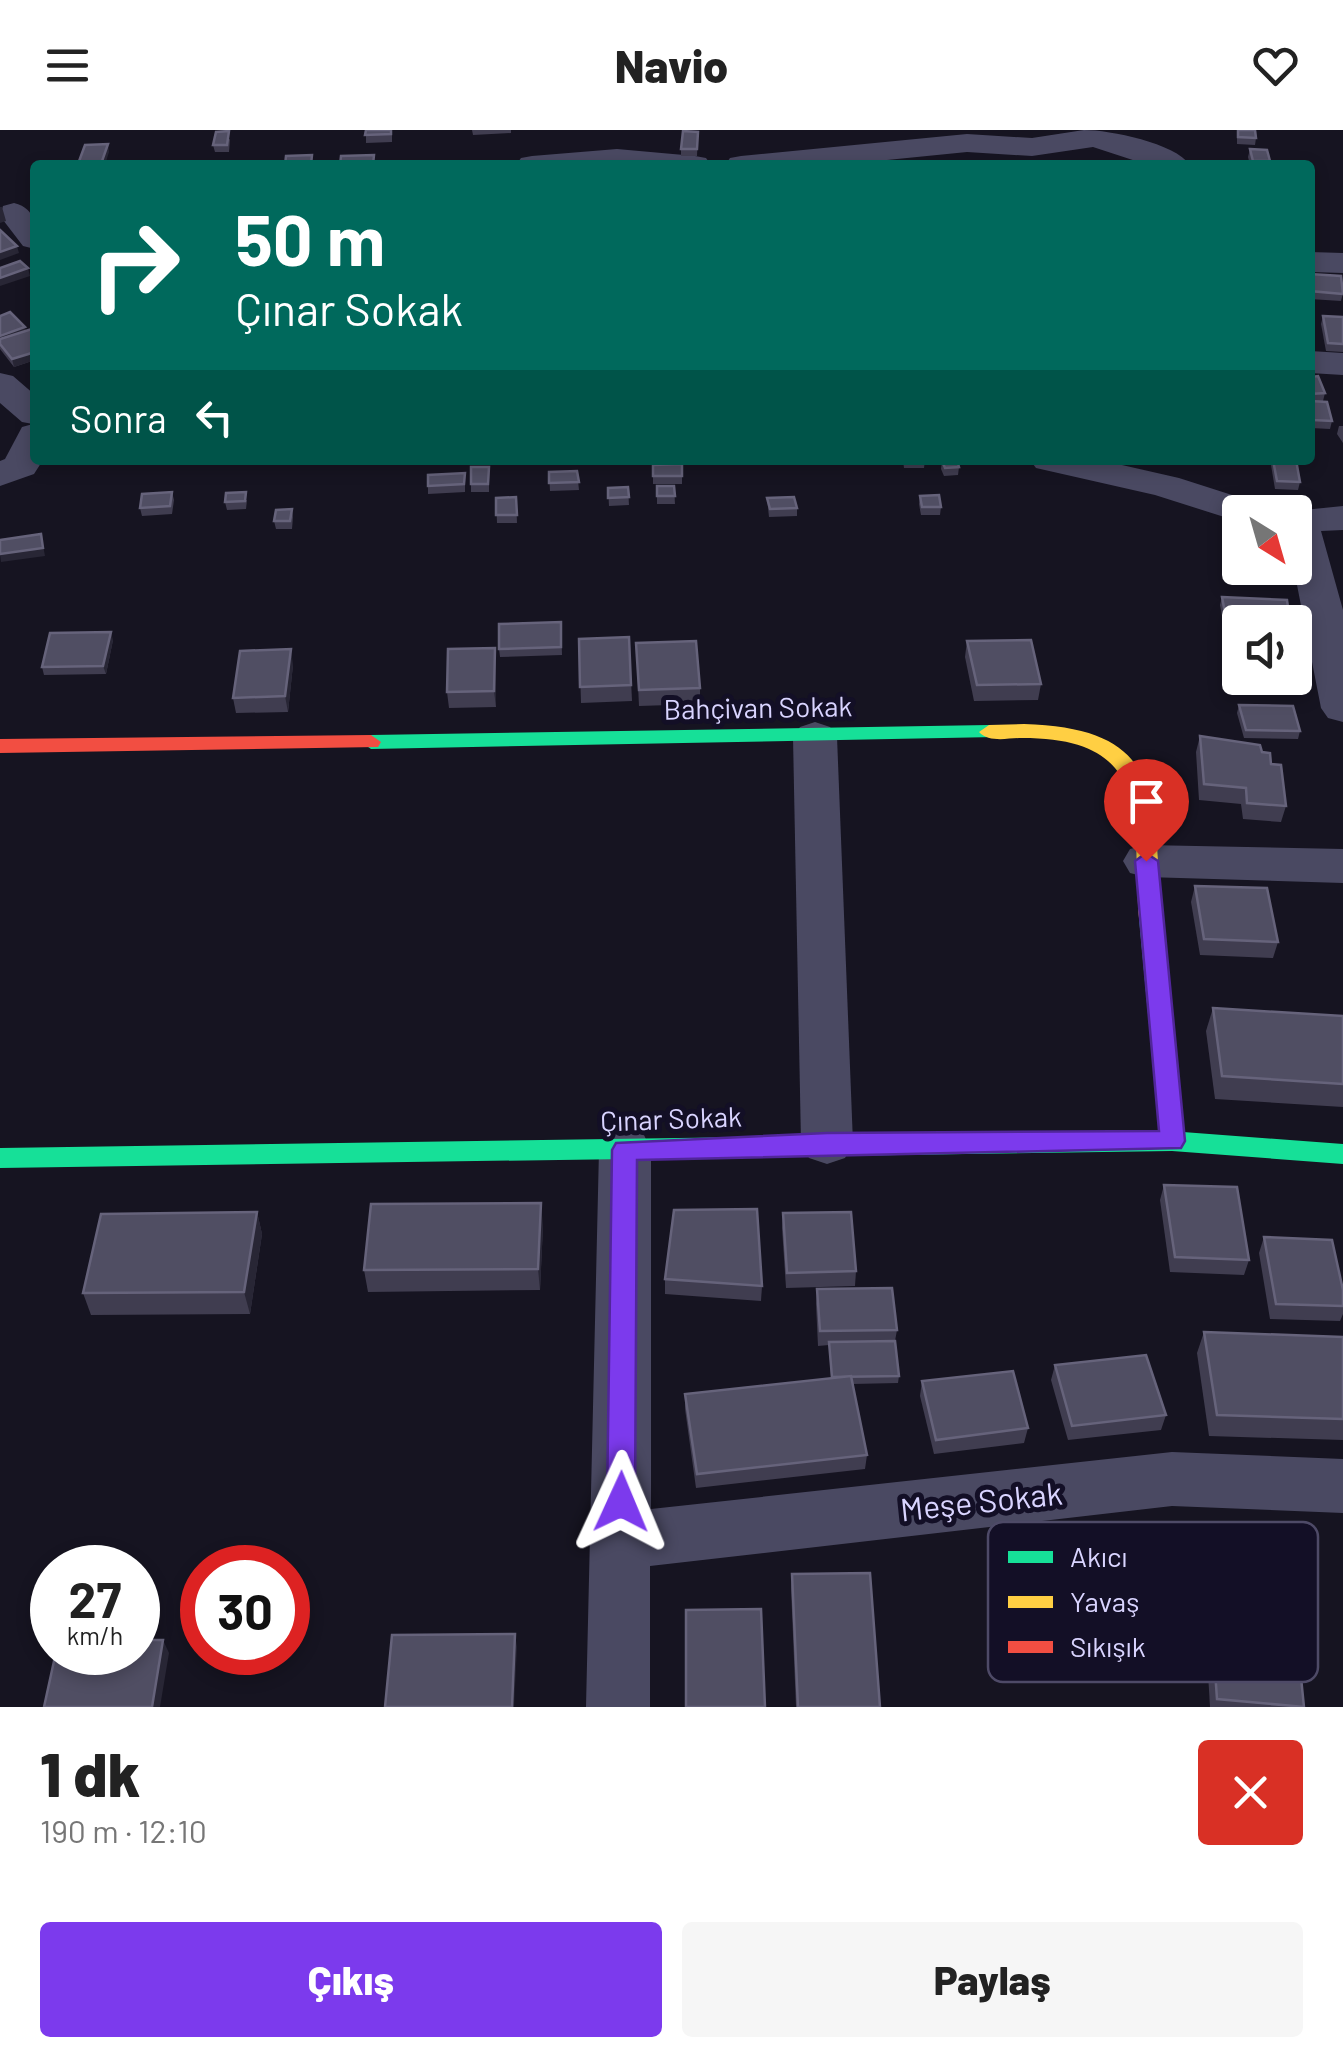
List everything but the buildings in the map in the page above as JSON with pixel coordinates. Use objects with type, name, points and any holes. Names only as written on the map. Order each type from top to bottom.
[{"type":"street","points":[[792,160],[967,143],[1032,147],[1092,138],[1130,146],[1162,160]]},
{"type":"street","points":[[593,160],[639,160]]},
{"type":"street","points":[[14,212],[30,232]]},
{"type":"street","points":[[1315,362],[1343,364]]},
{"type":"street","points":[[0,384],[30,410]]},
{"type":"street","points":[[0,474],[21,466],[30,446]]},
{"type":"street","points":[[1071,465],[1165,486],[1222,504]]},
{"type":"street","points":[[1312,519],[1343,518]]},
{"type":"street","points":[[1310,585],[1343,708]]},
{"type":"street","name":"Bahçivan Sokak","points":[[0,746],[815,737],[1042,730],[1096,743],[1128,764],[1138,789],[1172,1141]]},
{"type":"street","points":[[815,737],[827,1143]]},
{"type":"street","points":[[1146,861],[1343,866]]},
{"type":"street","name":"Çınar Sokak","points":[[4,1150],[625,1150],[827,1143],[1172,1141],[1343,1154]]},
{"type":"street","points":[[618,1707],[625,1150]]},
{"type":"street","name":"Meşe Sokak","points":[[621,1541],[1172,1479],[1343,1486]]},
{"type":"traffic: fast","points":[[371,742],[989,732]]},
{"type":"traffic: fast","points":[[1150,918],[1172,1141]]},
{"type":"traffic: fast","points":[[0,1158],[1172,1141],[1343,1154]]},
{"type":"traffic: slow","points":[[989,732],[1082,737],[1115,753],[1128,765],[1142,815],[1150,918]]},
{"type":"traffic: jam","points":[[0,746],[371,742]]},
{"type":"route","points":[[621,1502],[625,1150],[827,1143],[1172,1141],[1146,861]]}]
